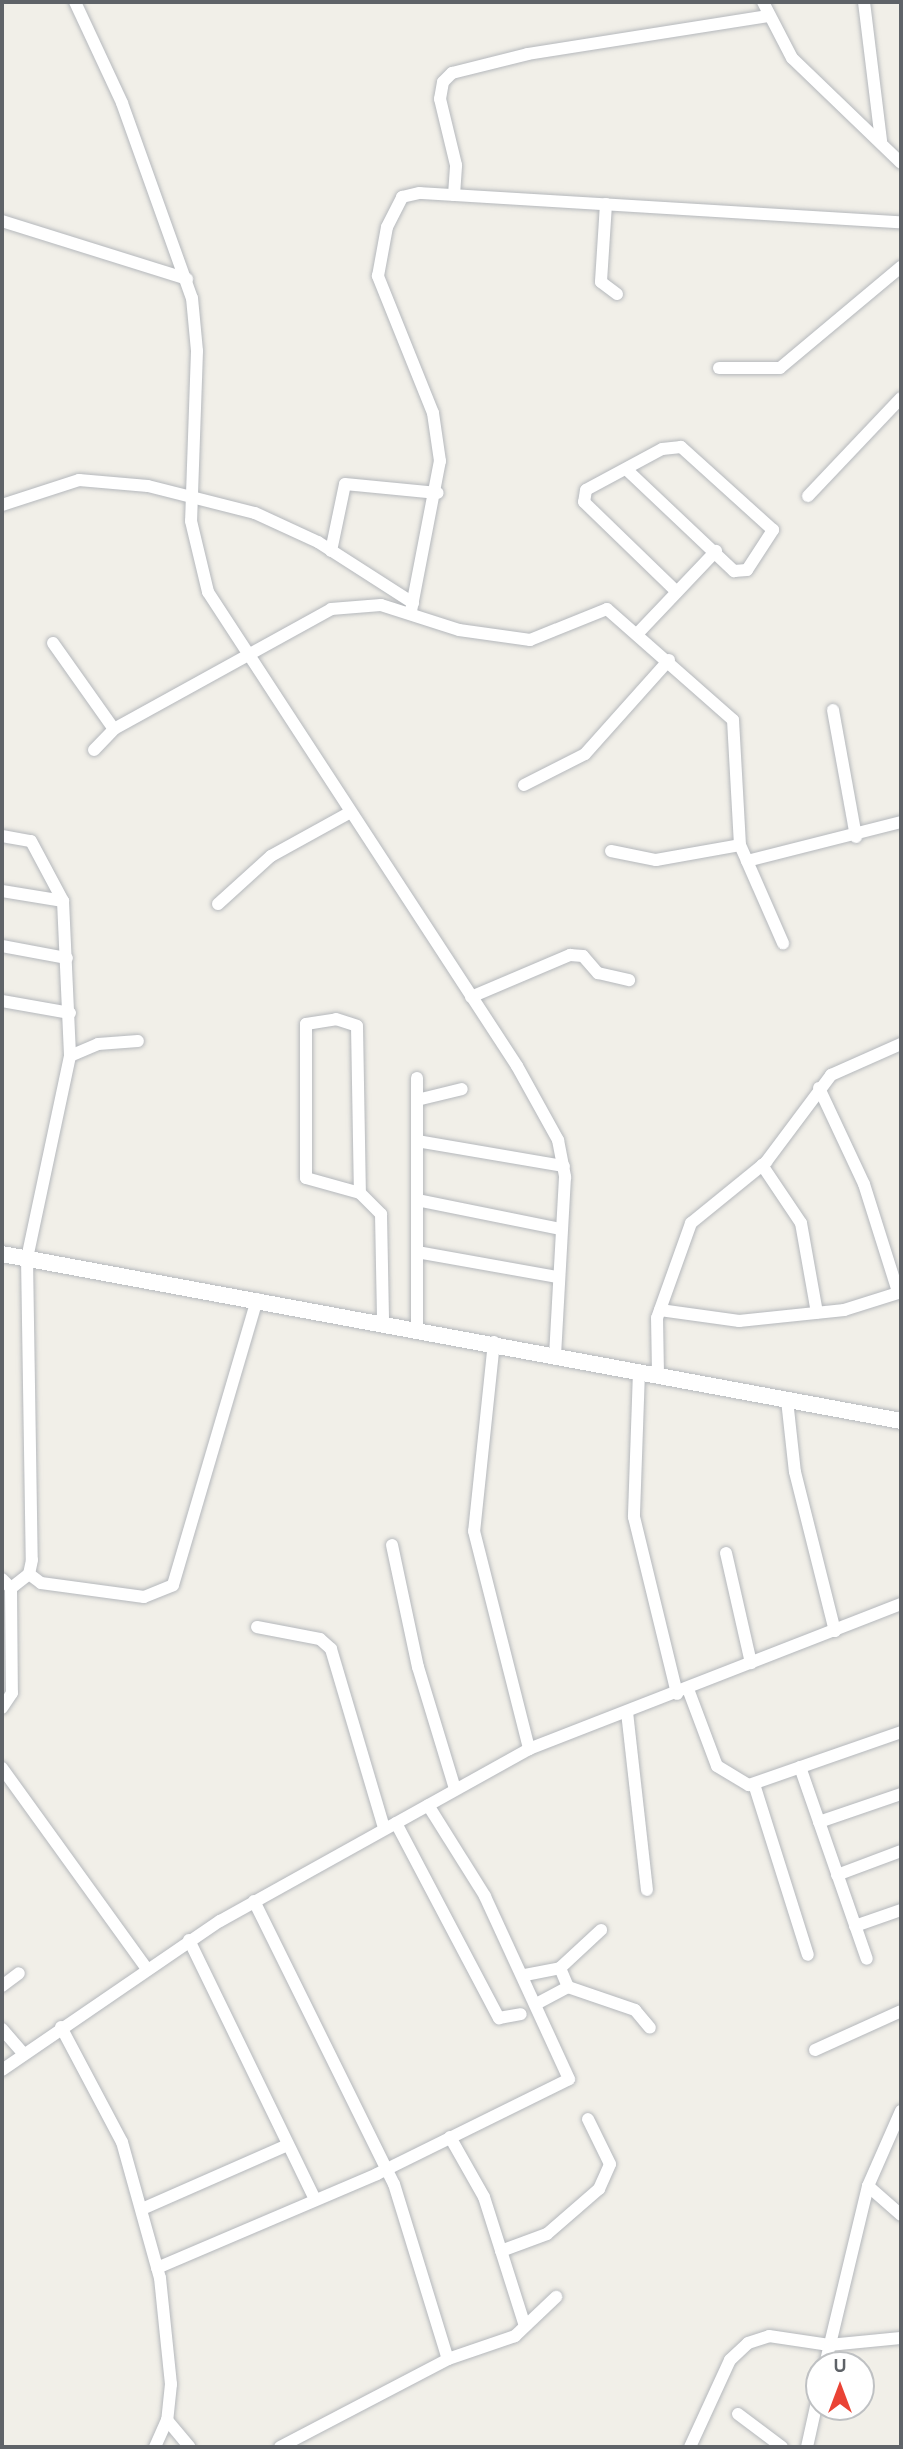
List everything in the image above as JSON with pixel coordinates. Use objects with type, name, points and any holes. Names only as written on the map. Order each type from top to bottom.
[{"type":"street","points":[[75,2],[122,103],[187,279],[197,351],[191,497],[200,573],[247,657],[539,1101],[564,1166],[555,1354]]},
{"type":"street","points":[[763,2],[767,16],[792,58],[881,141],[900,164]]},
{"type":"street","points":[[864,2],[881,141]]},
{"type":"street","points":[[454,195],[456,165],[440,99],[443,82],[452,73],[528,54],[767,16]]},
{"type":"street","points":[[412,607],[438,493],[433,413],[382,288],[378,264],[397,202],[409,194],[454,195],[901,222]]},
{"type":"street","points":[[606,204],[601,285],[617,294]]},
{"type":"street","points":[[2,221],[187,279]]},
{"type":"street","points":[[719,368],[780,368],[901,267]]},
{"type":"street","points":[[808,496],[901,398]]},
{"type":"street","points":[[626,470],[716,551],[729,567],[743,571],[773,530],[681,447],[662,449],[586,490],[582,500],[677,592]]},
{"type":"street","points":[[2,505],[79,480],[191,497],[255,513],[331,551],[412,607],[506,640],[556,635],[602,609],[618,613],[733,720],[740,845],[783,943]]},
{"type":"street","points":[[331,551],[345,484],[438,493]]},
{"type":"street","points":[[639,632],[716,551]]},
{"type":"street","points":[[94,750],[114,729],[331,609],[368,605],[412,607]]},
{"type":"street","points":[[53,643],[114,729]]},
{"type":"street","points":[[524,785],[585,754],[669,660]]},
{"type":"street","points":[[833,710],[856,837]]},
{"type":"street","points":[[219,904],[271,856],[349,813]]},
{"type":"street","points":[[747,861],[856,837],[901,822]]},
{"type":"street","points":[[2,836],[30,841],[63,901],[70,1013],[71,1056],[27,1258],[29,1574]]},
{"type":"street","points":[[611,851],[656,860],[740,845]]},
{"type":"street","points":[[2,891],[63,901]]},
{"type":"street","points":[[2,946],[67,958]]},
{"type":"street","points":[[471,998],[576,954],[598,973],[629,981]]},
{"type":"street","points":[[2,1001],[70,1013]]},
{"type":"street","points":[[360,1193],[357,1026],[345,1019],[306,1024],[306,1178],[360,1193],[381,1214],[383,1321]]},
{"type":"street","points":[[71,1056],[90,1046],[138,1041]]},
{"type":"street","points":[[658,1374],[653,1346],[660,1310],[691,1223],[762,1165],[820,1088],[846,1066],[901,1044]]},
{"type":"street","points":[[418,1078],[418,1327]]},
{"type":"street","points":[[660,1310],[739,1321],[817,1313],[900,1292],[864,1184],[820,1088]]},
{"type":"street","points":[[417,1100],[462,1089]]},
{"type":"street","points":[[417,1140],[564,1166]]},
{"type":"street","points":[[762,1165],[801,1223],[817,1313]]},
{"type":"street","points":[[417,1200],[561,1229]]},
{"type":"street","points":[[417,1252],[558,1277]]},
{"type":"street","points":[[2,1254],[418,1327],[901,1421]]},
{"type":"street","points":[[29,1574],[41,1583],[144,1597],[173,1585],[257,1299]]},
{"type":"street","points":[[494,1342],[474,1531],[529,1749]]},
{"type":"street","points":[[639,1371],[634,1517],[682,1692],[717,1766],[754,1784],[901,1732]]},
{"type":"street","points":[[787,1400],[795,1472],[835,1631]]},
{"type":"street","points":[[392,1545],[418,1667],[455,1790]]},
{"type":"street","points":[[726,1553],[751,1664]]},
{"type":"street","points":[[2,1708],[12,1693],[6,1584],[29,1574]]},
{"type":"street","points":[[2,2070],[189,1940],[254,1901],[529,1749],[682,1692],[901,1604]]},
{"type":"street","points":[[257,1627],[320,1639],[331,1649],[390,1826],[499,2018],[521,2014]]},
{"type":"street","points":[[627,1712],[647,1890]]},
{"type":"street","points":[[800,1767],[867,1959]]},
{"type":"street","points":[[2,1768],[146,1968]]},
{"type":"street","points":[[754,1784],[808,1955]]},
{"type":"street","points":[[819,1822],[901,1794]]},
{"type":"street","points":[[157,2268],[388,2169],[569,2079],[525,1975],[428,1805]]},
{"type":"street","points":[[837,1875],[901,1852]]},
{"type":"street","points":[[254,1901],[388,2169],[448,2359]]},
{"type":"street","points":[[855,1926],[901,1910]]},
{"type":"street","points":[[525,1975],[560,1968],[601,1930]]},
{"type":"street","points":[[189,1940],[315,2200]]},
{"type":"street","points":[[560,1968],[568,1987]]},
{"type":"street","points":[[2,1986],[19,1973]]},
{"type":"street","points":[[538,2003],[568,1987],[635,2010],[650,2028]]},
{"type":"street","points":[[816,2050],[901,2011]]},
{"type":"street","points":[[61,2027],[122,2142],[157,2268],[171,2384],[167,2420],[155,2447]]},
{"type":"street","points":[[2,2029],[23,2053]]},
{"type":"street","points":[[828,2351],[868,2186],[901,2111]]},
{"type":"street","points":[[500,2251],[547,2235],[599,2189],[610,2164],[587,2119]]},
{"type":"street","points":[[450,2137],[484,2197],[525,2326]]},
{"type":"street","points":[[142,2208],[288,2145]]},
{"type":"street","points":[[868,2186],[901,2215]]},
{"type":"street","points":[[280,2447],[448,2359],[491,2349],[525,2326],[556,2297]]},
{"type":"street","points":[[690,2447],[730,2360],[748,2343],[769,2336],[829,2345],[901,2338]]},
{"type":"street","points":[[738,2414],[782,2447]]},
{"type":"street","points":[[167,2420],[190,2447]]},
{"type":"street","points":[[807,2447],[813,2421]]}]
